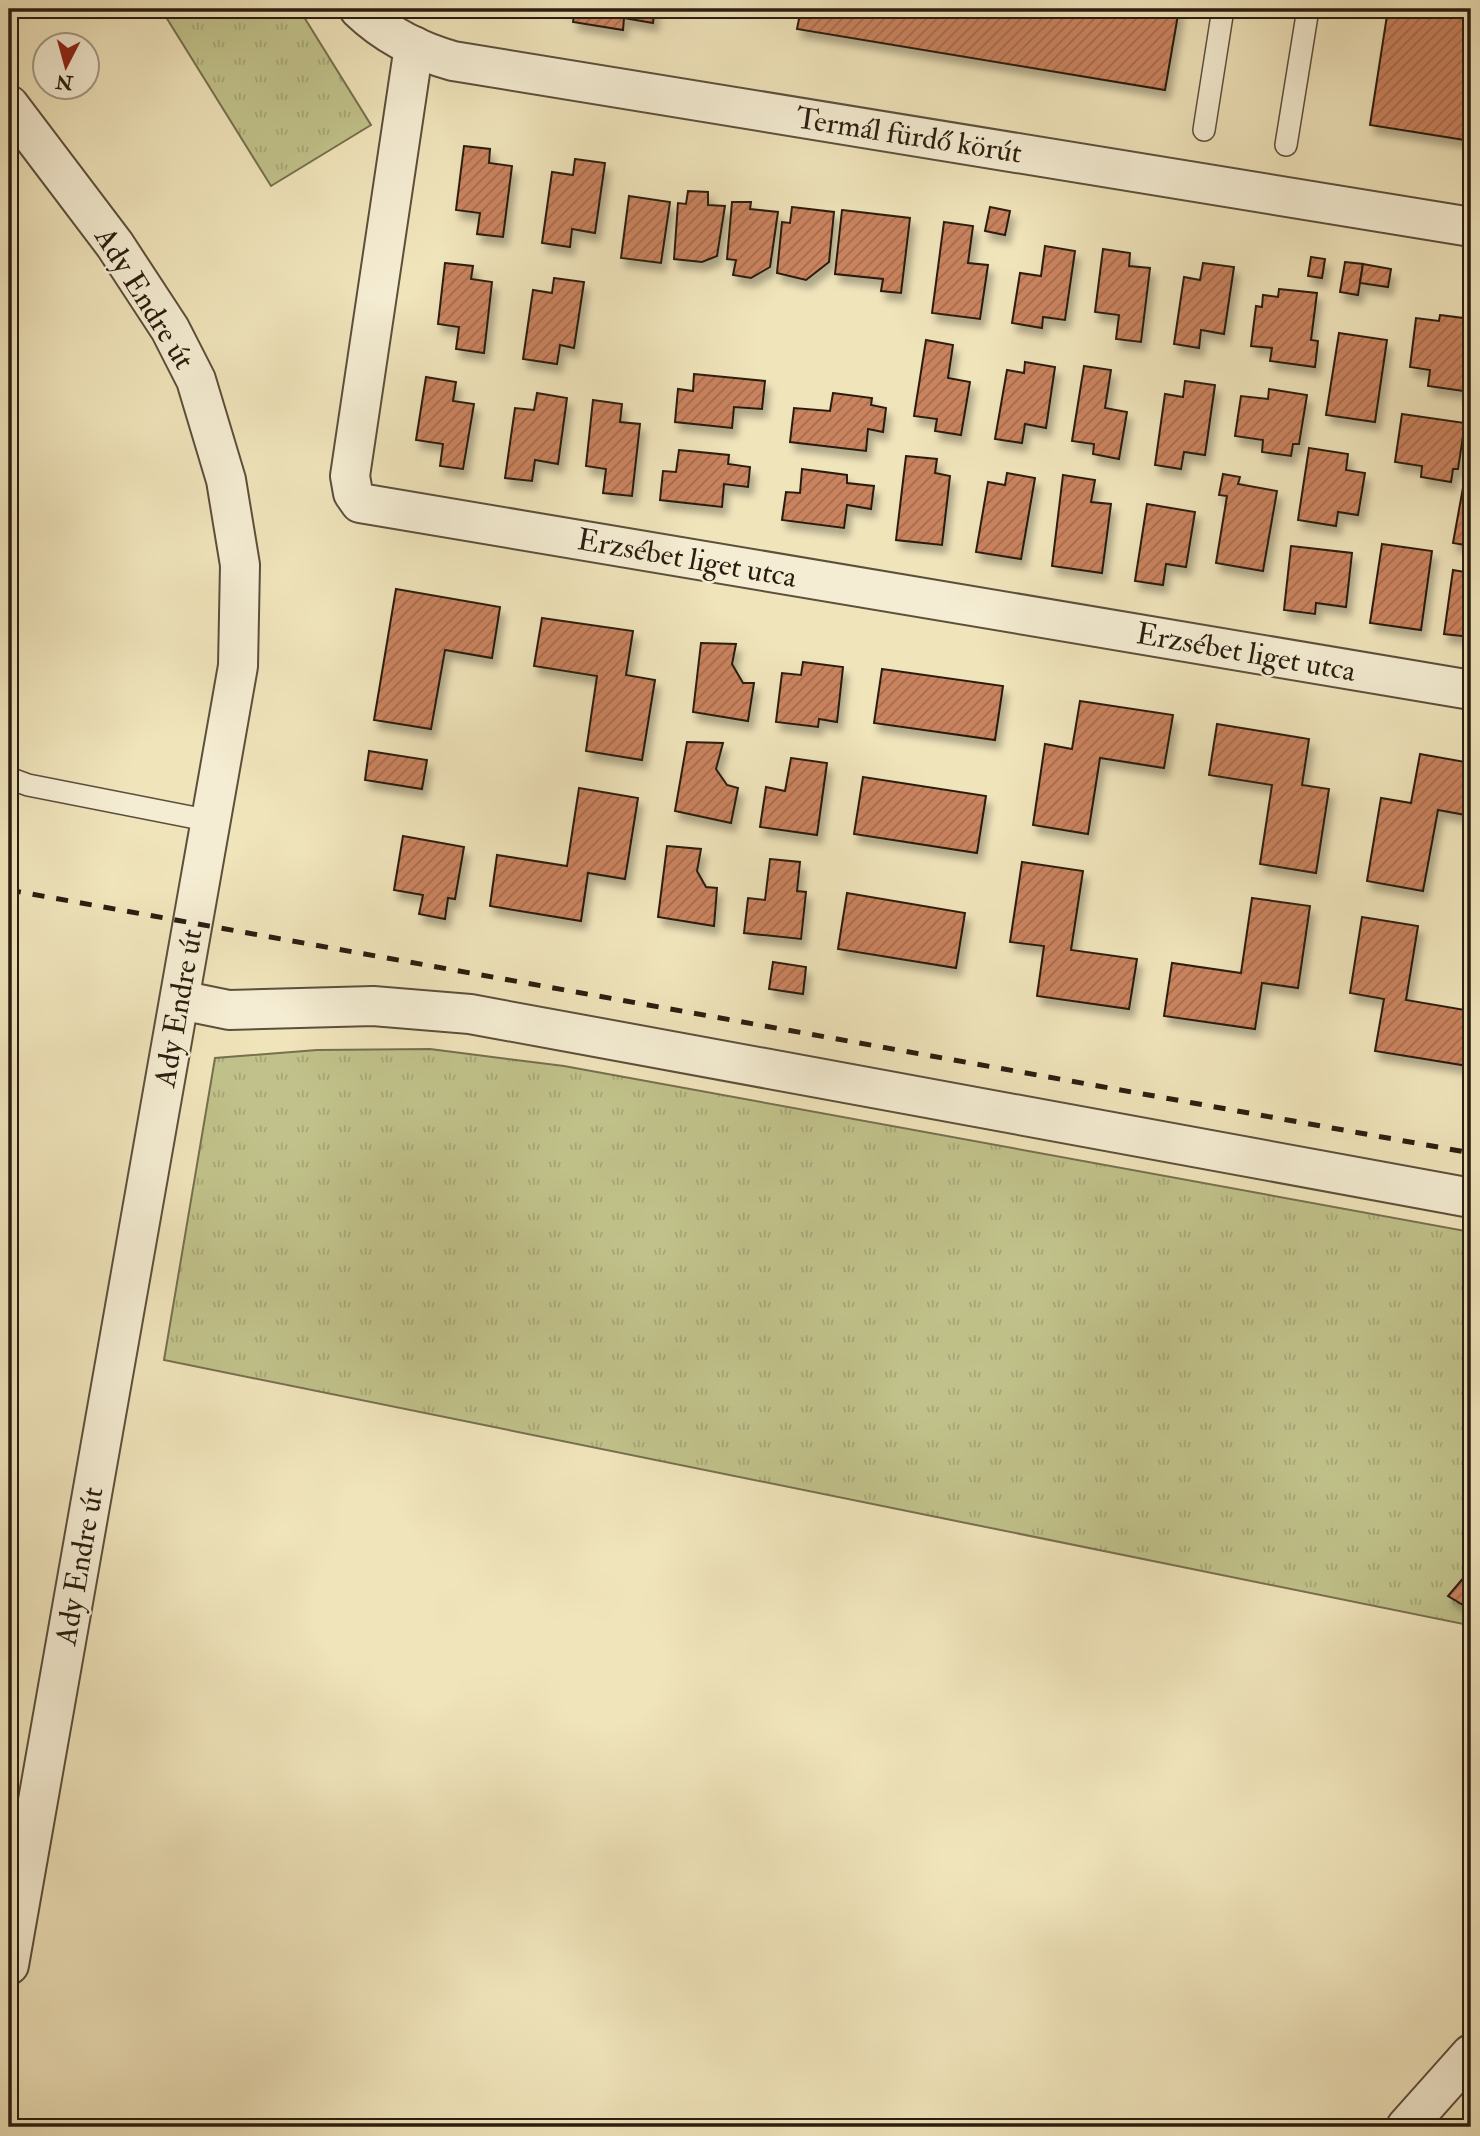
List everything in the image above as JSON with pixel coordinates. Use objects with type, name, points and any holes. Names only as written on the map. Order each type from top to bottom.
[{"type":"street","name":"Termál fürdő körút","points":[[359,9],[388,34],[453,61],[1471,227]]},
{"type":"street","name":"Erzsébet liget utca","points":[[414,46],[350,476],[353,493],[360,503],[1471,690]]},
{"type":"street","name":"Ady Endre út","points":[[9,106],[116,245],[170,329],[196,380],[220,455],[240,565],[238,666],[9,1965]]},
{"type":"street","points":[[180,1000],[229,1010],[373,1006],[470,1014],[1471,1198]]},
{"type":"street","points":[[1406,2127],[1471,2054]]},
{"type":"lane","points":[[1203,130],[1223,9]]},
{"type":"lane","points":[[1286,145],[1308,9]]},
{"type":"lane","points":[[9,778],[28,785],[211,821]]},
{"type":"green space","points":[[161,9],[299,9],[371,125],[271,186]]},
{"type":"green space","points":[[430,1049],[564,1066],[1471,1232],[1471,1621],[1468,1625],[164,1360],[215,1058],[317,1050]]},
{"type":"building","points":[[562,9],[655,9],[653,23],[624,18],[623,30],[573,22],[575,11]]},
{"type":"building","points":[[801,9],[1179,9],[1165,90],[797,29]]},
{"type":"building","points":[[1388,9],[1407,9],[1471,19],[1471,141],[1370,125]]},
{"type":"building","points":[[464,146],[490,149],[489,163],[512,166],[503,237],[477,234],[480,213],[456,210]]},
{"type":"building","points":[[575,159],[605,163],[595,233],[572,229],[570,247],[542,243],[552,172],[573,175]]},
{"type":"building","points":[[688,191],[708,192],[708,205],[725,206],[717,256],[702,262],[674,259],[678,203],[686,204]]},
{"type":"building","points":[[629,196],[670,202],[661,263],[621,258]]},
{"type":"building","points":[[732,202],[751,202],[750,209],[778,212],[770,267],[751,278],[733,275],[736,260],[727,259]]},
{"type":"building","points":[[792,207],[834,212],[829,262],[806,280],[777,273],[782,222],[790,223]]},
{"type":"building","points":[[990,207],[1010,211],[1005,235],[985,231]]},
{"type":"building","points":[[842,210],[910,218],[901,293],[881,291],[883,279],[835,274]]},
{"type":"building","points":[[944,222],[973,226],[968,263],[988,265],[980,319],[932,313]]},
{"type":"building","points":[[1045,246],[1075,251],[1065,320],[1043,317],[1042,328],[1012,323],[1020,273],[1041,276]]},
{"type":"building","points":[[1103,249],[1130,253],[1129,266],[1150,268],[1141,342],[1116,339],[1119,315],[1095,312]]},
{"type":"building","points":[[1311,257],[1325,259],[1322,278],[1308,276]]},
{"type":"building","points":[[1345,262],[1363,264],[1358,295],[1340,292]]},
{"type":"building","points":[[445,263],[473,266],[471,279],[492,282],[484,353],[456,349],[459,327],[438,324]]},
{"type":"building","points":[[1203,263],[1234,267],[1224,334],[1201,330],[1199,348],[1174,344],[1184,277],[1200,280]]},
{"type":"building","points":[[1363,264],[1391,269],[1388,287],[1360,283]]},
{"type":"building","points":[[554,278],[584,282],[574,348],[560,345],[557,364],[523,359],[533,290],[552,293]]},
{"type":"building","points":[[1466,280],[1471,281],[1471,301],[1463,300]]},
{"type":"building","points":[[1279,289],[1317,293],[1311,340],[1318,341],[1315,367],[1270,361],[1272,348],[1251,346],[1256,306],[1262,307],[1263,295],[1278,297]]},
{"type":"building","points":[[1440,315],[1471,319],[1471,392],[1428,386],[1430,370],[1410,367],[1416,318],[1439,321]]},
{"type":"building","points":[[1339,333],[1387,340],[1375,422],[1326,415]]},
{"type":"building","points":[[926,340],[953,345],[948,378],[970,382],[961,435],[935,431],[937,419],[914,416]]},
{"type":"building","points":[[1025,362],[1055,367],[1046,428],[1025,424],[1022,443],[995,439],[1007,370],[1024,373]]},
{"type":"building","points":[[1084,366],[1111,370],[1105,408],[1127,412],[1119,459],[1093,454],[1094,444],[1072,441]]},
{"type":"building","points":[[694,374],[765,381],[762,409],[734,407],[732,428],[675,422],[678,389],[693,391]]},
{"type":"building","points":[[426,377],[456,382],[453,401],[474,404],[463,469],[440,466],[443,444],[416,440]]},
{"type":"building","points":[[1185,381],[1215,385],[1205,455],[1184,452],[1181,469],[1155,465],[1165,394],[1183,397]]},
{"type":"building","points":[[1269,389],[1307,395],[1299,444],[1293,444],[1291,456],[1262,452],[1263,440],[1235,436],[1241,396],[1268,399]]},
{"type":"building","points":[[537,393],[567,398],[558,464],[535,460],[532,481],[505,478],[515,408],[534,410]]},
{"type":"building","points":[[833,393],[872,398],[871,405],[886,408],[883,432],[868,429],[866,451],[790,442],[794,408],[830,411]]},
{"type":"building","points":[[593,400],[622,404],[620,422],[640,424],[632,496],[603,493],[606,469],[586,466]]},
{"type":"building","points":[[1402,414],[1465,423],[1458,469],[1453,469],[1451,482],[1421,477],[1422,466],[1395,462]]},
{"type":"building","points":[[1309,448],[1348,454],[1346,470],[1365,473],[1358,515],[1338,512],[1336,526],[1298,520]]},
{"type":"building","points":[[679,450],[729,455],[728,464],[750,467],[748,487],[724,484],[722,507],[660,500],[663,471],[676,472]]},
{"type":"building","points":[[906,456],[937,459],[935,473],[950,476],[942,545],[896,540]]},
{"type":"building","points":[[802,469],[847,475],[847,483],[874,486],[871,509],[847,505],[844,528],[782,520],[786,492],[800,493]]},
{"type":"building","points":[[1466,471],[1471,472],[1471,546],[1453,543]]},
{"type":"building","points":[[1007,473],[1035,478],[1021,559],[976,552],[988,482],[1005,485]]},
{"type":"building","points":[[1223,474],[1240,477],[1238,484],[1277,491],[1263,571],[1216,563],[1227,496],[1219,495]]},
{"type":"building","points":[[1063,475],[1095,480],[1091,502],[1111,504],[1102,573],[1052,566]]},
{"type":"building","points":[[1147,504],[1195,512],[1186,567],[1166,564],[1163,585],[1135,581]]},
{"type":"building","points":[[1382,544],[1432,551],[1421,630],[1370,623]]},
{"type":"building","points":[[1291,546],[1352,553],[1346,607],[1316,603],[1315,614],[1284,610]]},
{"type":"building","points":[[1453,570],[1471,573],[1471,637],[1444,634]]},
{"type":"building","points":[[396,589],[500,607],[492,658],[445,650],[431,729],[374,720]]},
{"type":"building","points":[[542,618],[633,631],[626,675],[655,680],[642,760],[586,751],[597,676],[534,666]]},
{"type":"building","points":[[701,643],[736,644],[732,664],[743,683],[754,683],[748,721],[693,712]]},
{"type":"building","points":[[803,662],[843,667],[837,722],[819,719],[818,727],[776,722],[782,673],[801,675]]},
{"type":"building","points":[[882,669],[1003,686],[995,740],[874,723]]},
{"type":"building","points":[[1080,701],[1173,715],[1164,768],[1100,758],[1088,834],[1033,825],[1045,744],[1072,749]]},
{"type":"building","points":[[1217,724],[1309,739],[1302,785],[1329,789],[1316,873],[1260,864],[1272,785],[1209,775]]},
{"type":"building","points":[[687,742],[723,743],[716,769],[727,785],[738,788],[731,823],[675,811]]},
{"type":"building","points":[[369,751],[427,760],[422,789],[365,780]]},
{"type":"building","points":[[1420,754],[1471,763],[1471,816],[1438,810],[1423,891],[1367,881],[1381,798],[1411,803]]},
{"type":"building","points":[[791,758],[827,763],[817,835],[760,827],[766,787],[785,791]]},
{"type":"building","points":[[863,777],[986,796],[977,853],[854,834]]},
{"type":"building","points":[[579,788],[638,798],[625,879],[588,873],[581,921],[490,906],[497,855],[567,866]]},
{"type":"building","points":[[403,836],[464,847],[455,899],[448,898],[445,919],[419,914],[423,895],[394,890]]},
{"type":"building","points":[[667,846],[701,849],[697,871],[706,887],[717,888],[714,926],[658,917]]},
{"type":"building","points":[[770,859],[800,862],[797,891],[806,892],[801,939],[744,933],[748,898],[765,900]]},
{"type":"building","points":[[1022,862],[1083,871],[1071,950],[1137,959],[1129,1009],[1037,996],[1044,946],[1010,942]]},
{"type":"building","points":[[847,893],[965,913],[956,968],[838,949]]},
{"type":"building","points":[[1252,898],[1310,906],[1298,988],[1262,983],[1255,1029],[1164,1016],[1172,963],[1241,973]]},
{"type":"building","points":[[1362,917],[1418,926],[1406,1000],[1471,1011],[1468,1066],[1375,1051],[1384,999],[1350,993]]},
{"type":"building","points":[[773,962],[806,967],[803,994],[769,989]]},
{"type":"building","points":[[1471,1569],[1471,1604],[1468,1608],[1448,1596]]},
{"type":"railway","points":[[9,890],[1471,1153]]}]
